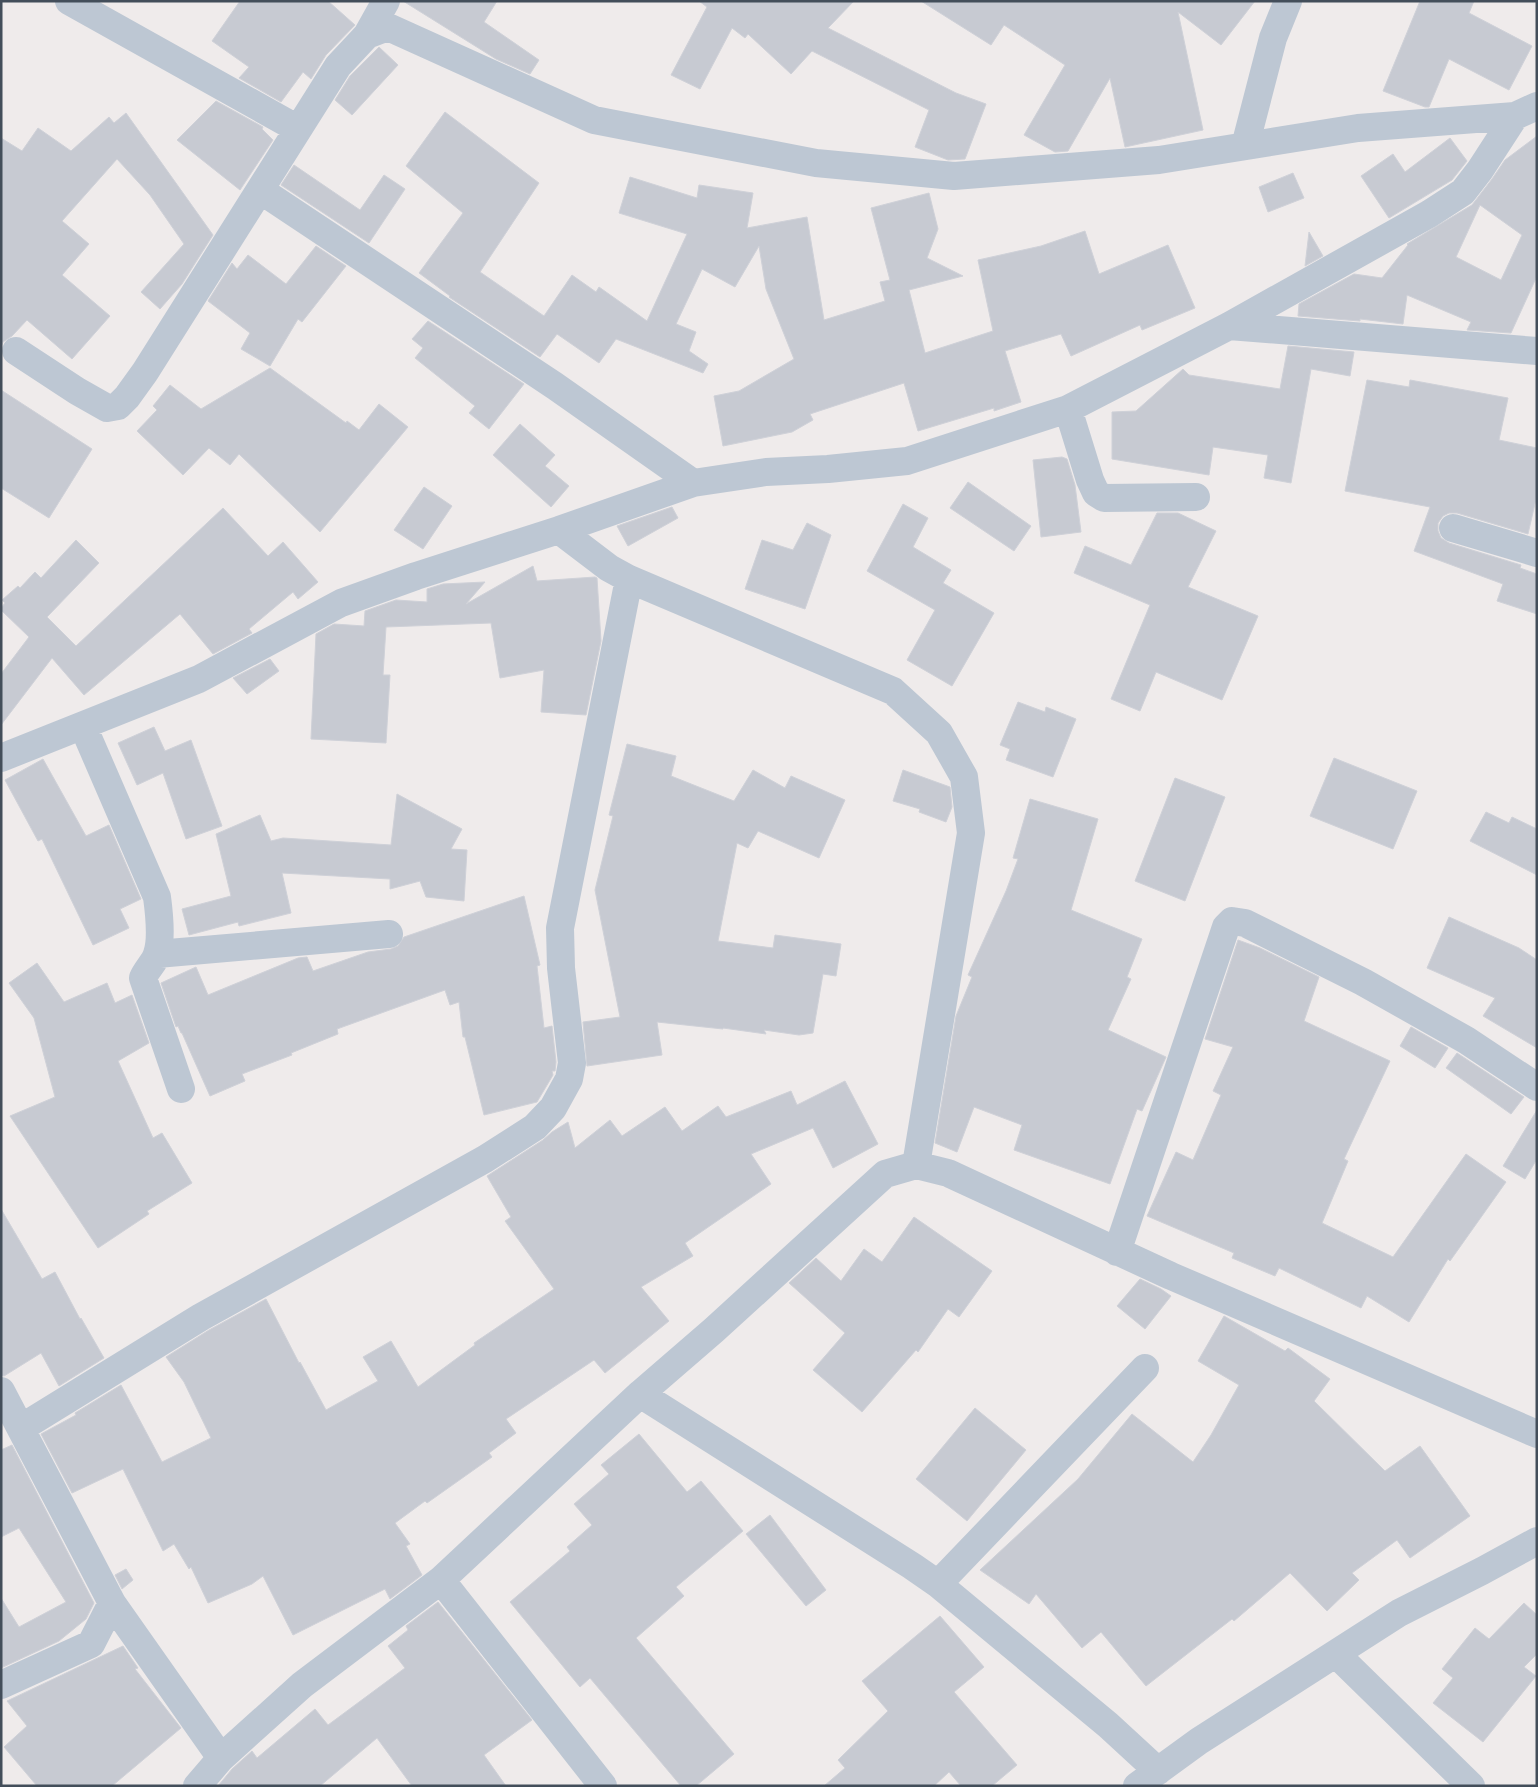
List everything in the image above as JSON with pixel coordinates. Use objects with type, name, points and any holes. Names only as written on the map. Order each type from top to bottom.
[{"type":"street","points":[[69,1],[298,129]]},
{"type":"street","points":[[16,351],[77,391],[107,408],[118,406],[145,372],[338,66],[367,35],[386,1]]},
{"type":"street","points":[[1246,146],[1273,38],[1288,1]]},
{"type":"street","points":[[367,35],[388,27],[594,120],[816,163],[954,176],[1159,160],[1358,128],[1526,111]]},
{"type":"street","points":[[1,758],[199,679],[341,603],[693,483],[766,472],[828,469],[907,460],[1068,409],[1229,326],[1429,214],[1463,192],[1526,111]]},
{"type":"street","points":[[260,190],[555,386],[693,483]]},
{"type":"street","points":[[1229,326],[1537,351]]},
{"type":"street","points":[[1068,409],[1090,480],[1096,493],[1104,498],[1196,497]]},
{"type":"street","points":[[1453,528],[1537,553]]},
{"type":"street","points":[[559,530],[609,568],[629,579],[893,691],[939,733],[964,777],[971,833],[916,1166]]},
{"type":"street","points":[[21,1428],[201,1318],[485,1159],[535,1127],[553,1108],[569,1079],[572,1063],[561,968],[560,928],[629,579]]},
{"type":"street","points":[[83,726],[157,898],[160,923],[157,954],[143,978],[181,1090]]},
{"type":"street","points":[[1117,1252],[1226,927],[1232,921],[1245,923],[1363,982],[1466,1040],[1537,1088]]},
{"type":"street","points":[[157,954],[389,934]]},
{"type":"street","points":[[197,1786],[221,1758],[302,1685],[441,1580],[640,1394],[714,1330],[885,1174],[916,1166],[948,1173],[1117,1252],[1537,1434]]},
{"type":"street","points":[[938,1584],[1145,1368]]},
{"type":"street","points":[[1,1391],[112,1603],[221,1758]]},
{"type":"street","points":[[640,1394],[938,1584],[1108,1725],[1147,1778],[1199,1742],[1398,1613],[1537,1541]]},
{"type":"street","points":[[441,1580],[603,1786]]},
{"type":"street","points":[[1,1685],[91,1644],[112,1603]]},
{"type":"street","points":[[1336,1654],[1471,1786]]},
{"type":"building","points":[[240,1],[328,1],[355,25],[326,55],[311,79],[303,72],[281,102],[239,78],[249,67],[212,41]]},
{"type":"building","points":[[403,1],[497,1],[484,22],[539,60],[530,74],[496,59]]},
{"type":"building","points":[[699,1],[854,1],[828,28],[956,93],[986,104],[965,159],[948,160],[915,147],[929,110],[812,51],[791,74],[748,34],[745,38],[732,28],[700,89],[671,75],[707,7]]},
{"type":"building","points":[[921,1],[1255,1],[1221,45],[1178,12],[1203,130],[1125,147],[1110,78],[1068,151],[1055,152],[1024,135],[1065,65],[1004,25],[991,45]]},
{"type":"building","points":[[1420,1],[1474,1],[1469,13],[1532,46],[1509,90],[1449,59],[1429,107],[1383,91]]},
{"type":"building","points":[[379,47],[398,65],[352,115],[335,100],[350,76]]},
{"type":"building","points":[[216,101],[263,127],[262,129],[273,140],[240,190],[177,140]]},
{"type":"building","points":[[445,112],[539,183],[480,272],[544,316],[572,275],[596,292],[599,287],[647,321],[687,234],[619,213],[630,177],[697,198],[699,185],[753,193],[747,228],[807,217],[824,320],[885,301],[880,282],[890,280],[871,208],[929,193],[938,229],[927,258],[963,276],[909,290],[925,353],[993,331],[978,260],[1041,246],[1085,231],[1099,274],[1168,245],[1195,308],[1142,330],[1140,325],[1071,356],[1061,334],[1005,351],[1021,402],[994,411],[994,408],[918,431],[904,383],[810,414],[813,420],[792,432],[723,446],[714,396],[739,391],[794,359],[766,289],[759,246],[735,287],[702,269],[676,324],[696,332],[689,351],[708,364],[703,373],[616,339],[599,363],[557,334],[540,357],[449,297],[419,273],[463,213],[406,166]]},
{"type":"building","points":[[126,113],[213,235],[182,284],[160,309],[141,292],[184,244],[150,195],[117,159],[62,221],[89,244],[62,275],[110,316],[72,359],[27,320],[12,336],[3,342],[1,347],[1,138],[22,151],[38,128],[71,151],[109,117],[114,123]]},
{"type":"building","points":[[1537,136],[1537,276],[1511,333],[1467,330],[1471,322],[1407,295],[1403,324],[1360,319],[1360,321],[1298,316],[1299,304],[1354,274],[1382,278],[1407,244],[1472,205],[1505,160]],"holes":[[[1480,205],[1522,235],[1501,280],[1456,257]]]},
{"type":"building","points":[[1450,138],[1467,161],[1452,180],[1389,218],[1361,176],[1393,154],[1405,172]]},
{"type":"building","points":[[294,165],[360,210],[384,175],[405,189],[369,243],[281,185]]},
{"type":"building","points":[[1293,173],[1304,198],[1268,212],[1259,187]]},
{"type":"building","points":[[1309,232],[1323,256],[1305,266]]},
{"type":"building","points":[[316,246],[346,266],[302,322],[298,319],[270,366],[241,349],[250,333],[208,301],[232,263],[237,269],[248,255],[286,284]]},
{"type":"building","points":[[428,321],[524,384],[489,429],[469,413],[475,406],[415,358],[423,348],[412,339]]},
{"type":"building","points":[[1288,346],[1354,352],[1350,376],[1311,369],[1291,483],[1264,478],[1268,455],[1213,447],[1209,475],[1112,459],[1112,412],[1136,411],[1183,369],[1189,375],[1280,389]]},
{"type":"building","points":[[270,368],[346,423],[347,421],[359,430],[379,404],[408,427],[320,532],[239,454],[230,465],[209,448],[183,475],[137,431],[157,410],[153,406],[170,385],[201,409]]},
{"type":"building","points":[[1367,380],[1409,387],[1410,380],[1508,398],[1499,440],[1537,448],[1537,495],[1528,534],[1457,513],[1449,513],[1443,516],[1438,523],[1438,531],[1441,538],[1449,543],[1521,565],[1520,568],[1537,574],[1537,614],[1497,601],[1503,584],[1414,551],[1430,507],[1345,491]]},
{"type":"building","points":[[1,390],[92,449],[49,518],[1,488]]},
{"type":"building","points":[[520,424],[555,455],[545,466],[569,486],[551,507],[493,455]]},
{"type":"building","points":[[1062,457],[1067,459],[1075,485],[1081,532],[1041,537],[1033,460]]},
{"type":"building","points":[[968,482],[1031,526],[1014,551],[950,508]]},
{"type":"building","points":[[424,487],[452,506],[423,549],[394,530]]},
{"type":"building","points":[[903,504],[928,518],[913,547],[951,570],[943,583],[994,613],[952,686],[907,660],[935,610],[867,571]]},
{"type":"building","points":[[672,507],[678,518],[628,546],[617,526]]},
{"type":"building","points":[[223,508],[268,556],[283,542],[318,582],[298,599],[293,592],[249,629],[252,633],[213,654],[180,614],[84,695],[52,658],[1,725],[1,674],[29,637],[1,610],[5,603],[2,600],[18,586],[20,588],[35,572],[41,578],[76,540],[99,563],[47,617],[76,646]]},
{"type":"building","points":[[1157,513],[1178,513],[1216,531],[1188,587],[1258,616],[1222,700],[1156,672],[1140,711],[1111,699],[1150,605],[1074,573],[1085,546],[1131,565]]},
{"type":"building","points":[[807,523],[831,535],[805,609],[745,589],[762,540],[793,550]]},
{"type":"building","points":[[533,566],[537,581],[597,578],[601,641],[586,715],[541,712],[544,670],[500,678],[491,623],[386,627],[383,675],[390,675],[386,743],[311,739],[316,634],[334,624],[364,626],[365,611],[396,600],[427,602],[427,589],[443,584],[485,582],[466,604]]},
{"type":"building","points":[[270,659],[279,671],[247,694],[233,678]]},
{"type":"building","points":[[1018,702],[1045,712],[1046,707],[1076,719],[1053,777],[1006,760],[1010,749],[1000,745]]},
{"type":"building","points":[[154,727],[165,751],[191,740],[222,826],[186,839],[163,773],[137,785],[118,743]]},
{"type":"building","points":[[627,744],[676,756],[671,776],[734,801],[753,770],[785,788],[791,776],[845,800],[819,858],[758,831],[748,848],[737,843],[718,941],[773,948],[775,935],[841,944],[836,976],[823,974],[813,1033],[799,1035],[764,1030],[766,1034],[657,1022],[662,1055],[587,1066],[583,1022],[620,1017],[595,890],[613,816],[609,815]]},
{"type":"building","points":[[1334,758],[1417,791],[1393,849],[1310,816]]},
{"type":"building","points":[[43,759],[86,836],[109,825],[141,899],[120,909],[129,928],[93,945],[42,839],[38,841],[5,780]]},
{"type":"building","points":[[903,770],[950,787],[952,807],[946,822],[919,812],[920,809],[893,801]]},
{"type":"building","points":[[1175,778],[1225,797],[1185,901],[1135,881]]},
{"type":"building","points":[[397,794],[462,829],[451,849],[467,850],[464,901],[426,897],[420,881],[390,889],[390,879],[282,873],[291,913],[239,926],[238,922],[189,935],[182,909],[231,896],[216,834],[260,815],[271,841],[283,838],[391,845]]},
{"type":"building","points":[[1030,799],[1098,819],[1071,910],[1142,939],[1127,977],[1131,979],[1108,1030],[1166,1057],[1142,1111],[1137,1109],[1110,1184],[1014,1150],[1022,1125],[974,1107],[957,1152],[935,1143],[956,1016],[972,977],[968,975],[1006,891],[1018,859],[1013,858]]},
{"type":"building","points":[[1486,812],[1509,823],[1512,817],[1537,829],[1537,875],[1470,841]]},
{"type":"building","points":[[524,896],[540,965],[537,966],[544,1028],[552,1026],[556,1062],[555,1071],[552,1071],[553,1075],[537,1102],[484,1115],[465,1037],[463,1037],[459,1002],[450,1005],[445,990],[337,1029],[338,1034],[291,1053],[292,1055],[242,1074],[245,1081],[210,1096],[182,1033],[178,1026],[176,1027],[161,983],[196,967],[208,995],[298,958],[307,957],[313,971],[368,952],[391,949],[398,946],[404,937]]},
{"type":"building","points":[[1449,917],[1519,948],[1537,960],[1537,1048],[1483,1016],[1495,998],[1427,968]]},
{"type":"building","points":[[1238,940],[1260,948],[1319,977],[1304,1021],[1390,1061],[1344,1159],[1348,1161],[1322,1223],[1393,1257],[1466,1154],[1506,1182],[1450,1261],[1448,1259],[1409,1322],[1367,1296],[1361,1308],[1279,1268],[1275,1276],[1232,1258],[1234,1253],[1147,1216],[1176,1152],[1193,1160],[1221,1095],[1213,1091],[1233,1047],[1205,1039]]},
{"type":"building","points":[[37,963],[64,1002],[107,983],[115,1003],[132,995],[149,1043],[118,1061],[153,1138],[162,1133],[192,1183],[147,1211],[149,1214],[98,1248],[10,1116],[55,1097],[34,1018],[9,983]]},
{"type":"building","points":[[1411,1027],[1448,1048],[1435,1068],[1400,1046]]},
{"type":"building","points":[[1457,1053],[1524,1097],[1511,1114],[1446,1068]]},
{"type":"building","points":[[845,1081],[878,1144],[833,1168],[813,1128],[751,1154],[771,1184],[685,1243],[693,1256],[641,1287],[669,1321],[605,1373],[594,1360],[506,1419],[516,1433],[489,1453],[492,1457],[395,1523],[410,1544],[406,1546],[422,1575],[390,1599],[385,1589],[293,1635],[263,1576],[252,1584],[208,1603],[191,1567],[189,1569],[174,1544],[163,1551],[123,1469],[72,1493],[41,1434],[76,1415],[75,1413],[121,1385],[162,1462],[211,1438],[184,1382],[166,1357],[209,1330],[266,1299],[326,1410],[378,1381],[363,1357],[391,1341],[418,1387],[475,1345],[474,1343],[554,1289],[505,1221],[511,1217],[487,1176],[568,1122],[575,1148],[610,1120],[622,1136],[665,1107],[682,1131],[718,1106],[726,1117],[791,1091],[797,1105]]},
{"type":"building","points":[[1537,1110],[1537,1159],[1525,1179],[1503,1166]]},
{"type":"building","points":[[1,1209],[42,1279],[55,1272],[80,1319],[104,1358],[59,1386],[41,1353],[4,1376],[1,1375]]},
{"type":"building","points":[[914,1217],[992,1271],[959,1317],[948,1309],[918,1352],[916,1350],[862,1412],[813,1370],[845,1333],[789,1283],[816,1258],[841,1281],[864,1249],[882,1262]]},
{"type":"building","points":[[1140,1279],[1171,1296],[1145,1329],[1117,1306]]},
{"type":"building","points":[[1224,1316],[1285,1351],[1288,1348],[1330,1379],[1314,1401],[1385,1471],[1420,1446],[1470,1516],[1410,1558],[1397,1540],[1352,1573],[1359,1580],[1327,1611],[1290,1573],[1234,1621],[1232,1619],[1146,1686],[1101,1632],[1082,1648],[1036,1594],[1029,1604],[980,1570],[1078,1479],[1132,1414],[1193,1462],[1211,1435],[1239,1385],[1198,1361]]},
{"type":"building","points":[[975,1408],[1026,1450],[967,1521],[916,1479]]},
{"type":"building","points":[[639,1434],[687,1492],[701,1481],[743,1531],[676,1587],[684,1596],[636,1638],[734,1754],[696,1786],[681,1786],[590,1678],[580,1687],[510,1602],[570,1551],[567,1547],[592,1525],[574,1504],[609,1474],[601,1465]]},
{"type":"building","points":[[12,1445],[94,1603],[86,1619],[59,1641],[1,1668],[1,1598],[19,1627],[66,1602],[19,1528],[1,1537],[1,1450]]},
{"type":"building","points":[[770,1515],[826,1590],[806,1606],[746,1534]]},
{"type":"building","points":[[126,1569],[133,1580],[122,1589],[115,1575]]},
{"type":"building","points":[[438,1602],[532,1720],[484,1755],[506,1786],[412,1786],[377,1738],[320,1786],[218,1786],[232,1769],[252,1751],[257,1758],[315,1709],[328,1725],[405,1668],[388,1646],[408,1630],[406,1626]]},
{"type":"building","points":[[1524,1603],[1537,1615],[1537,1654],[1524,1667],[1536,1676],[1483,1742],[1433,1703],[1453,1678],[1442,1669],[1475,1628],[1489,1639]]},
{"type":"building","points":[[940,1616],[984,1667],[954,1692],[1017,1765],[992,1786],[961,1786],[949,1772],[934,1786],[824,1786],[845,1768],[838,1760],[888,1711],[862,1681]]},
{"type":"building","points":[[123,1646],[138,1668],[135,1669],[181,1728],[112,1786],[37,1786],[4,1747],[27,1726],[7,1701]]}]
